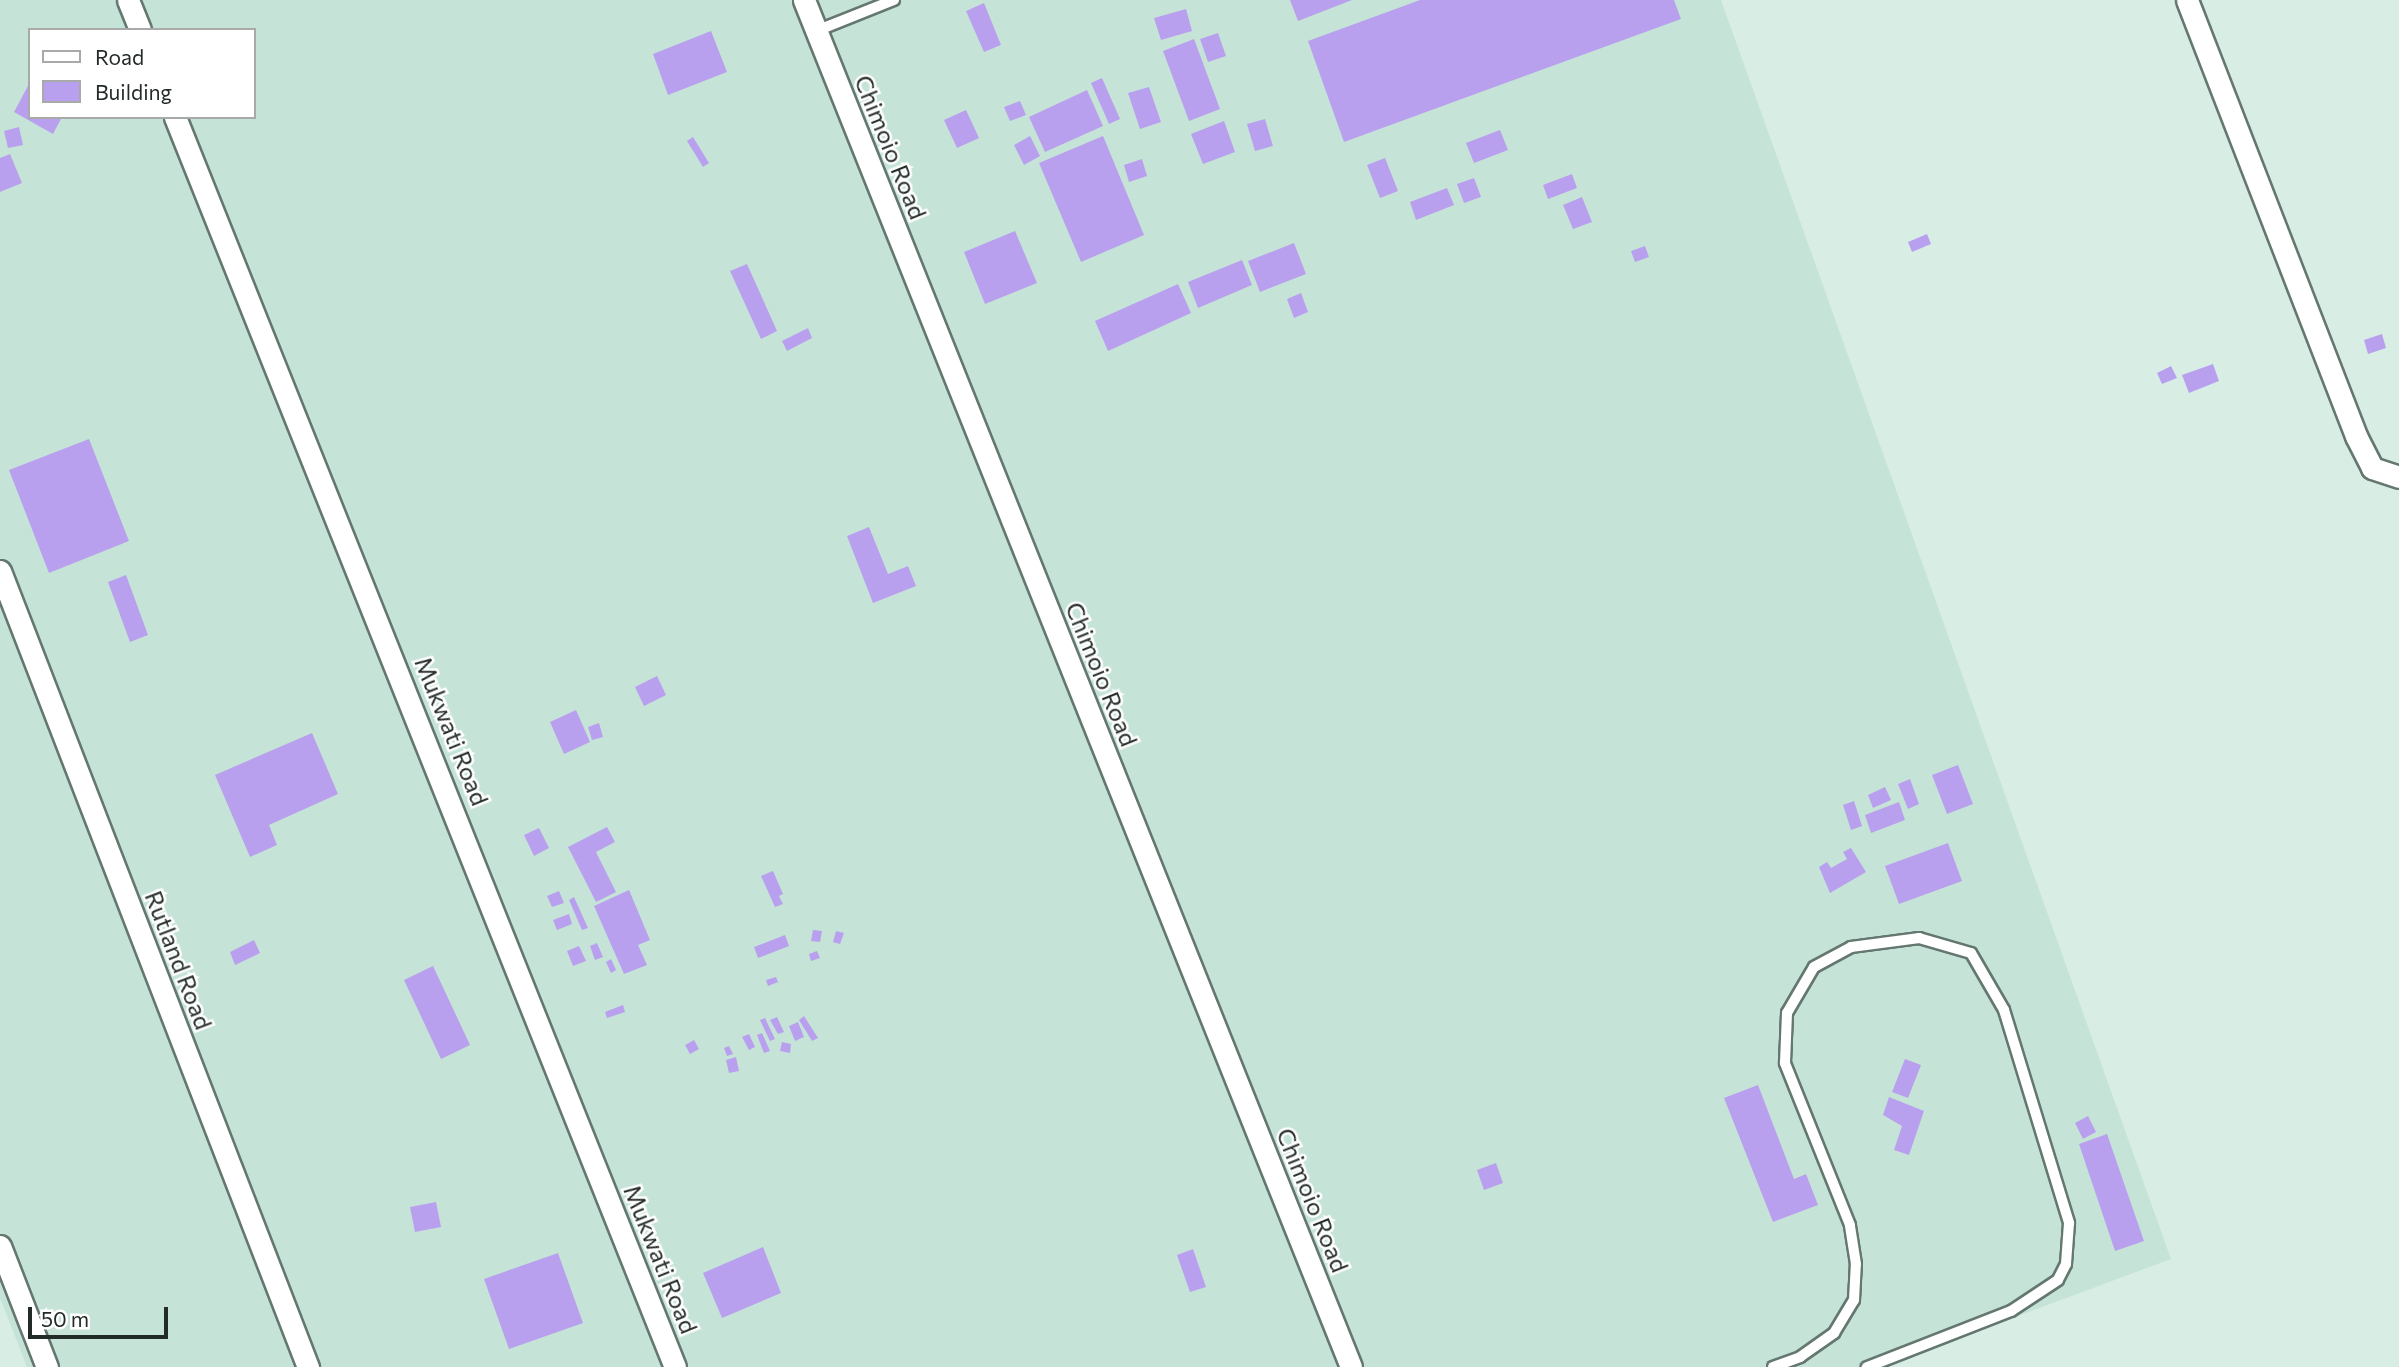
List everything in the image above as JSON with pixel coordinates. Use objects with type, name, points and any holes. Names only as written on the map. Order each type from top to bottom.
[{"type":"street","points":[[128,0],[139,28]]},
{"type":"street","name":"Chimoio Road","points":[[804,0],[1352,1367]]},
{"type":"street","points":[[2187,0],[2356,436],[2372,468],[2399,477]]},
{"type":"street","name":"Mukwati Road","points":[[176,119],[675,1367]]},
{"type":"street","name":"Rutland Road","points":[[0,571],[308,1367]]},
{"type":"street","points":[[0,1246],[47,1367]]},
{"type":"lane","points":[[816,31],[894,0]]},
{"type":"lane","points":[[1773,1367],[1800,1357],[1834,1333],[1854,1300],[1856,1264],[1850,1225],[1785,1063],[1787,1013],[1814,967],[1852,947],[1919,938],[1971,953],[2004,1010],[2069,1223],[2066,1264],[2058,1280],[2011,1311],[1867,1367]]},
{"type":"shaded area","points":[[0,0],[1721,0],[2171,1259],[1881,1367],[27,1367],[0,1298]]},
{"type":"building","points":[[1290,0],[1352,0],[1298,21]]},
{"type":"building","points":[[1420,0],[1674,0],[1681,19],[1344,142],[1308,41]]},
{"type":"building","points":[[984,3],[1001,45],[984,52],[966,11]]},
{"type":"building","points":[[1186,9],[1192,31],[1161,40],[1154,18]]},
{"type":"building","points":[[711,31],[727,72],[668,95],[653,54]]},
{"type":"building","points":[[1218,33],[1226,56],[1208,62],[1200,39]]},
{"type":"building","points":[[1194,39],[1220,109],[1189,121],[1163,51]]},
{"type":"building","points":[[1102,78],[1120,119],[1109,124],[1091,83]]},
{"type":"building","points":[[28,86],[28,119],[61,119],[53,134],[14,112]]},
{"type":"building","points":[[1149,87],[1161,122],[1140,129],[1128,93]]},
{"type":"building","points":[[1087,90],[1103,126],[1045,152],[1029,117]]},
{"type":"building","points":[[1020,101],[1026,115],[1010,121],[1004,107]]},
{"type":"building","points":[[966,110],[979,138],[957,148],[944,120]]},
{"type":"building","points":[[1265,119],[1273,146],[1255,151],[1247,124]]},
{"type":"building","points":[[1224,121],[1235,152],[1203,164],[1191,134]]},
{"type":"building","points":[[19,127],[23,145],[8,148],[4,131]]},
{"type":"building","points":[[1500,130],[1508,150],[1474,163],[1466,143]]},
{"type":"building","points":[[1030,136],[1040,156],[1024,165],[1014,145]]},
{"type":"building","points":[[1103,136],[1144,235],[1081,262],[1039,163]]},
{"type":"building","points":[[693,137],[709,163],[703,167],[687,141]]},
{"type":"building","points":[[10,154],[22,183],[0,192],[0,158]]},
{"type":"building","points":[[1385,158],[1398,191],[1380,198],[1367,165]]},
{"type":"building","points":[[1142,159],[1147,176],[1129,182],[1124,165]]},
{"type":"building","points":[[1572,174],[1577,188],[1548,199],[1543,185]]},
{"type":"building","points":[[1474,178],[1481,197],[1464,203],[1457,184]]},
{"type":"building","points":[[1447,188],[1454,205],[1416,220],[1410,202]]},
{"type":"building","points":[[1582,197],[1592,222],[1573,229],[1563,205]]},
{"type":"building","points":[[1015,231],[1037,283],[985,304],[964,252]]},
{"type":"building","points":[[1927,234],[1931,244],[1912,252],[1908,242]]},
{"type":"building","points":[[1294,243],[1306,274],[1260,292],[1248,261]]},
{"type":"building","points":[[1645,246],[1649,257],[1635,262],[1631,251]]},
{"type":"building","points":[[1242,260],[1252,285],[1198,308],[1188,282]]},
{"type":"building","points":[[747,264],[777,331],[761,339],[730,271]]},
{"type":"building","points":[[1178,284],[1191,313],[1108,351],[1095,321]]},
{"type":"building","points":[[1301,293],[1308,312],[1294,318],[1287,299]]},
{"type":"building","points":[[808,328],[812,338],[787,351],[782,341]]},
{"type":"building","points":[[2382,334],[2386,348],[2368,354],[2364,340]]},
{"type":"building","points":[[2213,364],[2219,381],[2189,393],[2182,375]]},
{"type":"building","points":[[2171,366],[2177,378],[2162,384],[2157,373]]},
{"type":"building","points":[[89,439],[129,541],[49,573],[9,470]]},
{"type":"building","points":[[869,527],[888,574],[908,566],[916,586],[873,603],[847,536]]},
{"type":"building","points":[[126,575],[148,635],[130,642],[108,582]]},
{"type":"building","points":[[657,676],[666,695],[644,706],[635,687]]},
{"type":"building","points":[[576,710],[590,742],[564,754],[550,722]]},
{"type":"building","points":[[599,723],[603,737],[592,740],[588,727]]},
{"type":"building","points":[[312,733],[338,794],[269,825],[277,845],[250,857],[215,775]]},
{"type":"building","points":[[1958,765],[1973,804],[1947,814],[1932,775]]},
{"type":"building","points":[[1910,779],[1919,804],[1908,809],[1898,784]]},
{"type":"building","points":[[1885,787],[1891,800],[1873,808],[1868,795]]},
{"type":"building","points":[[1854,801],[1862,826],[1851,830],[1843,805]]},
{"type":"building","points":[[1899,802],[1905,820],[1871,833],[1865,815]]},
{"type":"building","points":[[607,827],[615,842],[596,852],[616,892],[596,902],[568,847]]},
{"type":"building","points":[[539,828],[549,848],[534,856],[524,835]]},
{"type":"building","points":[[1948,843],[1962,881],[1899,904],[1885,866]]},
{"type":"building","points":[[1851,848],[1866,872],[1830,893],[1819,867],[1827,862],[1831,868],[1847,859],[1843,852]]},
{"type":"building","points":[[773,871],[783,894],[779,896],[783,904],[775,907],[761,876]]},
{"type":"building","points":[[629,890],[650,940],[638,945],[647,965],[624,974],[594,906]]},
{"type":"building","points":[[559,891],[564,903],[552,907],[547,896]]},
{"type":"building","points":[[574,897],[588,928],[582,930],[569,900]]},
{"type":"building","points":[[569,914],[572,924],[557,930],[553,920]]},
{"type":"building","points":[[813,930],[822,931],[820,942],[811,941]]},
{"type":"building","points":[[836,931],[844,933],[840,944],[833,942]]},
{"type":"building","points":[[785,935],[789,946],[758,958],[754,947]]},
{"type":"building","points":[[254,940],[260,953],[235,965],[230,952]]},
{"type":"building","points":[[597,943],[603,957],[595,960],[590,946]]},
{"type":"building","points":[[579,946],[586,961],[573,966],[567,951]]},
{"type":"building","points":[[817,951],[820,958],[811,961],[809,954]]},
{"type":"building","points":[[611,959],[616,970],[611,973],[606,962]]},
{"type":"building","points":[[433,966],[470,1045],[441,1059],[404,980]]},
{"type":"building","points":[[776,977],[778,982],[768,986],[766,980]]},
{"type":"building","points":[[623,1005],[625,1012],[607,1018],[605,1012]]},
{"type":"building","points":[[804,1016],[818,1038],[812,1041],[799,1020]]},
{"type":"building","points":[[777,1017],[784,1032],[778,1034],[770,1020]]},
{"type":"building","points":[[765,1018],[775,1039],[770,1041],[760,1020]]},
{"type":"building","points":[[798,1022],[804,1037],[795,1041],[789,1026]]},
{"type":"building","points":[[762,1033],[770,1051],[764,1053],[757,1035]]},
{"type":"building","points":[[749,1034],[755,1047],[749,1050],[742,1037]]},
{"type":"building","points":[[694,1040],[699,1049],[690,1054],[685,1045]]},
{"type":"building","points":[[782,1042],[791,1044],[790,1053],[780,1051]]},
{"type":"building","points":[[729,1046],[733,1054],[727,1056],[724,1048]]},
{"type":"building","points":[[736,1057],[739,1071],[729,1073],[726,1060]]},
{"type":"building","points":[[1905,1059],[1921,1065],[1908,1098],[1892,1092]]},
{"type":"building","points":[[1758,1085],[1794,1179],[1806,1174],[1818,1205],[1773,1222],[1724,1098]]},
{"type":"building","points":[[1889,1097],[1924,1111],[1909,1155],[1894,1150],[1902,1126],[1883,1115]]},
{"type":"building","points":[[2088,1116],[2096,1132],[2083,1139],[2075,1123]]},
{"type":"building","points":[[2107,1134],[2144,1241],[2115,1251],[2079,1144]]},
{"type":"building","points":[[1496,1163],[1503,1183],[1484,1190],[1477,1170]]},
{"type":"building","points":[[436,1202],[441,1227],[415,1232],[410,1207]]},
{"type":"building","points":[[763,1247],[781,1293],[722,1318],[703,1273]]},
{"type":"building","points":[[1193,1249],[1206,1287],[1190,1292],[1177,1255]]},
{"type":"building","points":[[558,1253],[583,1323],[509,1349],[484,1279]]}]
